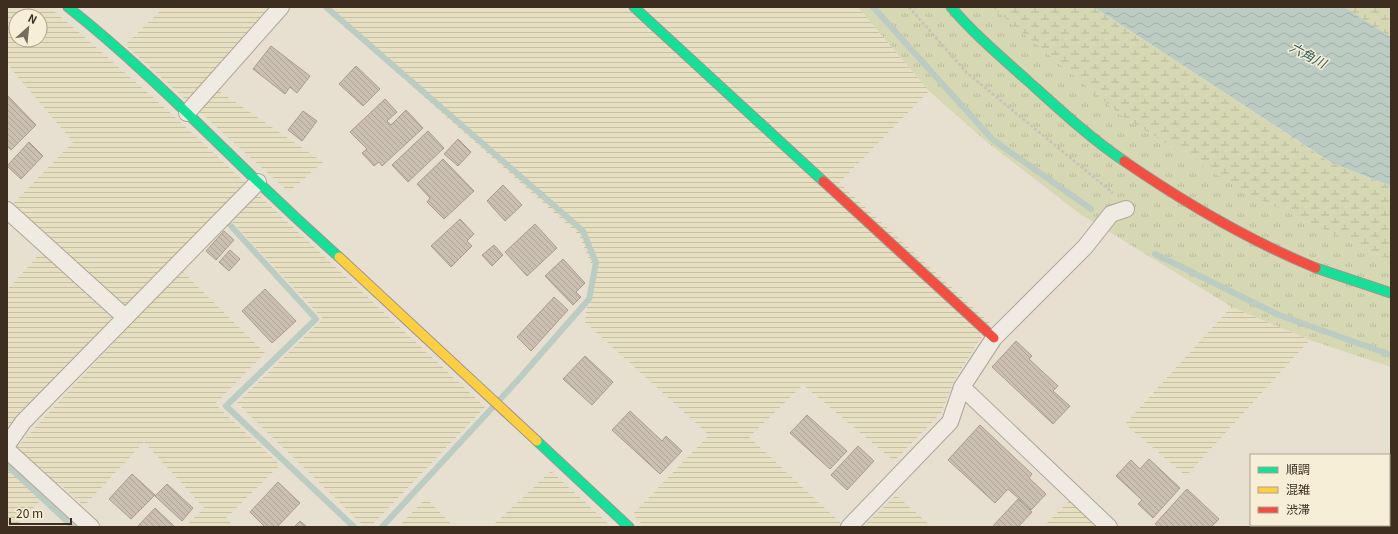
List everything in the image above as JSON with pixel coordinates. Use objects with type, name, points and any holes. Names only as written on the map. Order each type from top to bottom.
[{"type":"street","points":[[68,7],[92,26],[188,113],[258,182],[629,527]]},
{"type":"street","points":[[188,113],[281,7]]},
{"type":"street","points":[[634,7],[994,338]]},
{"type":"street","points":[[951,7],[969,28],[1102,146],[1163,188],[1235,230],[1315,268],[1391,293]]},
{"type":"street","points":[[7,445],[23,422],[258,182]]},
{"type":"street","points":[[849,527],[950,422],[962,387],[994,338],[1085,247],[1111,214],[1126,209]]},
{"type":"street","points":[[7,210],[125,317]]},
{"type":"street","points":[[962,387],[1109,527]]},
{"type":"street","points":[[7,450],[91,527]]},
{"type":"path","points":[[909,7],[966,72],[1115,194],[1126,209]]},
{"type":"shaded area","points":[[7,7],[49,7],[175,117],[485,407],[370,527],[365,527],[237,403],[323,319],[223,212],[7,427],[7,290],[43,250],[7,210],[73,142],[7,64]]},
{"type":"shaded area","points":[[164,7],[274,7],[207,83],[323,162],[289,192],[125,45]]},
{"type":"shaded area","points":[[323,7],[858,7],[929,91],[839,183],[990,323],[955,379],[941,413],[894,461],[803,385],[749,437],[842,524],[838,527],[644,527],[633,514],[709,435],[585,322],[592,266],[579,235]]},
{"type":"shaded area","points":[[181,270],[265,353],[215,404],[280,465],[226,518],[235,527],[185,527],[204,508],[144,442],[84,506],[58,482],[15,527],[7,527],[7,458]]},
{"type":"shaded area","points":[[1231,307],[1310,340],[1186,476],[1125,424]]},
{"type":"shaded area","points":[[551,471],[612,527],[491,527]]},
{"type":"shaded area","points":[[896,495],[932,527],[863,527]]},
{"type":"shaded area","points":[[426,498],[454,527],[398,527]]},
{"type":"shaded area","points":[[1070,500],[1098,527],[1043,527]]},
{"type":"green space","points":[[858,7],[992,7],[1122,116],[1250,195],[1391,260],[1391,367],[1310,340],[1232,307],[1080,214],[987,142],[929,91]]},
{"type":"green space","points":[[992,7],[1094,7],[1331,163],[1391,186],[1391,260],[1250,195],[1122,116]]},
{"type":"green space","points":[[1344,7],[1391,7],[1391,37]]},
{"type":"water","name":"六角川","points":[[1094,7],[1344,7],[1391,37],[1391,186],[1332,163]]},
{"type":"building","points":[[271,46],[310,76],[297,93],[290,87],[285,94],[253,69]]},
{"type":"building","points":[[356,66],[380,89],[363,106],[339,84]]},
{"type":"building","points":[[7,95],[36,125],[11,150],[7,146]]},
{"type":"building","points":[[385,99],[397,112],[387,121],[391,125],[406,110],[423,128],[382,166],[379,162],[374,166],[362,153],[367,149],[350,132]]},
{"type":"building","points":[[303,111],[317,121],[302,141],[288,130]]},
{"type":"building","points":[[428,131],[444,148],[408,182],[392,165]]},
{"type":"building","points":[[458,139],[471,152],[458,166],[444,154]]},
{"type":"building","points":[[29,142],[43,156],[21,179],[7,166]]},
{"type":"building","points":[[443,159],[474,191],[444,219],[427,202],[430,198],[417,184]]},
{"type":"building","points":[[503,185],[522,205],[505,221],[487,201]]},
{"type":"building","points":[[460,219],[474,234],[467,241],[472,246],[451,267],[431,246]]},
{"type":"building","points":[[535,224],[557,248],[527,276],[505,252]]},
{"type":"building","points":[[224,231],[234,240],[216,260],[206,251]]},
{"type":"building","points":[[494,245],[503,255],[492,266],[482,255]]},
{"type":"building","points":[[230,250],[240,259],[229,271],[219,262]]},
{"type":"building","points":[[563,259],[585,283],[576,292],[581,297],[573,305],[545,276]]},
{"type":"building","points":[[265,289],[296,321],[272,343],[242,311]]},
{"type":"building","points":[[554,297],[568,310],[531,351],[517,337]]},
{"type":"building","points":[[1016,341],[1032,356],[1029,359],[1058,386],[1053,391],[1070,406],[1053,424],[992,367]]},
{"type":"building","points":[[585,356],[613,382],[592,405],[563,379]]},
{"type":"building","points":[[630,411],[662,441],[666,436],[682,451],[660,474],[612,430]]},
{"type":"building","points":[[807,415],[847,451],[830,469],[790,433]]},
{"type":"building","points":[[980,425],[1032,474],[1029,478],[1046,494],[1031,510],[1008,489],[995,503],[948,460]]},
{"type":"building","points":[[858,446],[874,461],[847,490],[831,475]]},
{"type":"building","points":[[1149,459],[1180,488],[1153,518],[1138,504],[1142,500],[1116,476],[1131,460],[1140,469]]},
{"type":"building","points":[[132,474],[155,495],[131,519],[109,499]]},
{"type":"building","points":[[278,482],[300,503],[277,527],[265,527],[250,512]]},
{"type":"building","points":[[167,484],[193,508],[182,521],[155,496]]},
{"type":"building","points":[[1187,489],[1219,519],[1211,527],[1159,527],[1155,524]]},
{"type":"building","points":[[1018,499],[1032,512],[1018,527],[992,527]]},
{"type":"building","points":[[155,508],[174,526],[137,527]]},
{"type":"building","points":[[300,521],[307,527],[294,527]]},
{"type":"waterway","points":[[326,7],[583,231],[596,263],[589,299],[517,381],[382,527]]},
{"type":"waterway","points":[[873,7],[993,140],[1091,209]]},
{"type":"waterway","points":[[231,226],[316,319],[226,406],[354,527]]},
{"type":"waterway","points":[[1155,254],[1279,315],[1391,355]]},
{"type":"waterway","points":[[7,465],[73,527]]},
{"type":"traffic: fast","points":[[68,7],[141,69],[276,199],[339,257]]},
{"type":"traffic: fast","points":[[634,7],[823,181]]},
{"type":"traffic: fast","points":[[951,7],[988,45],[1063,113],[1099,143],[1124,161]]},
{"type":"traffic: fast","points":[[1316,268],[1391,293]]},
{"type":"traffic: fast","points":[[537,441],[629,527]]},
{"type":"traffic: slow","points":[[339,257],[537,441]]},
{"type":"traffic: jam","points":[[1124,161],[1170,192],[1217,220],[1241,233],[1316,268]]},
{"type":"traffic: jam","points":[[823,181],[994,338]]}]
